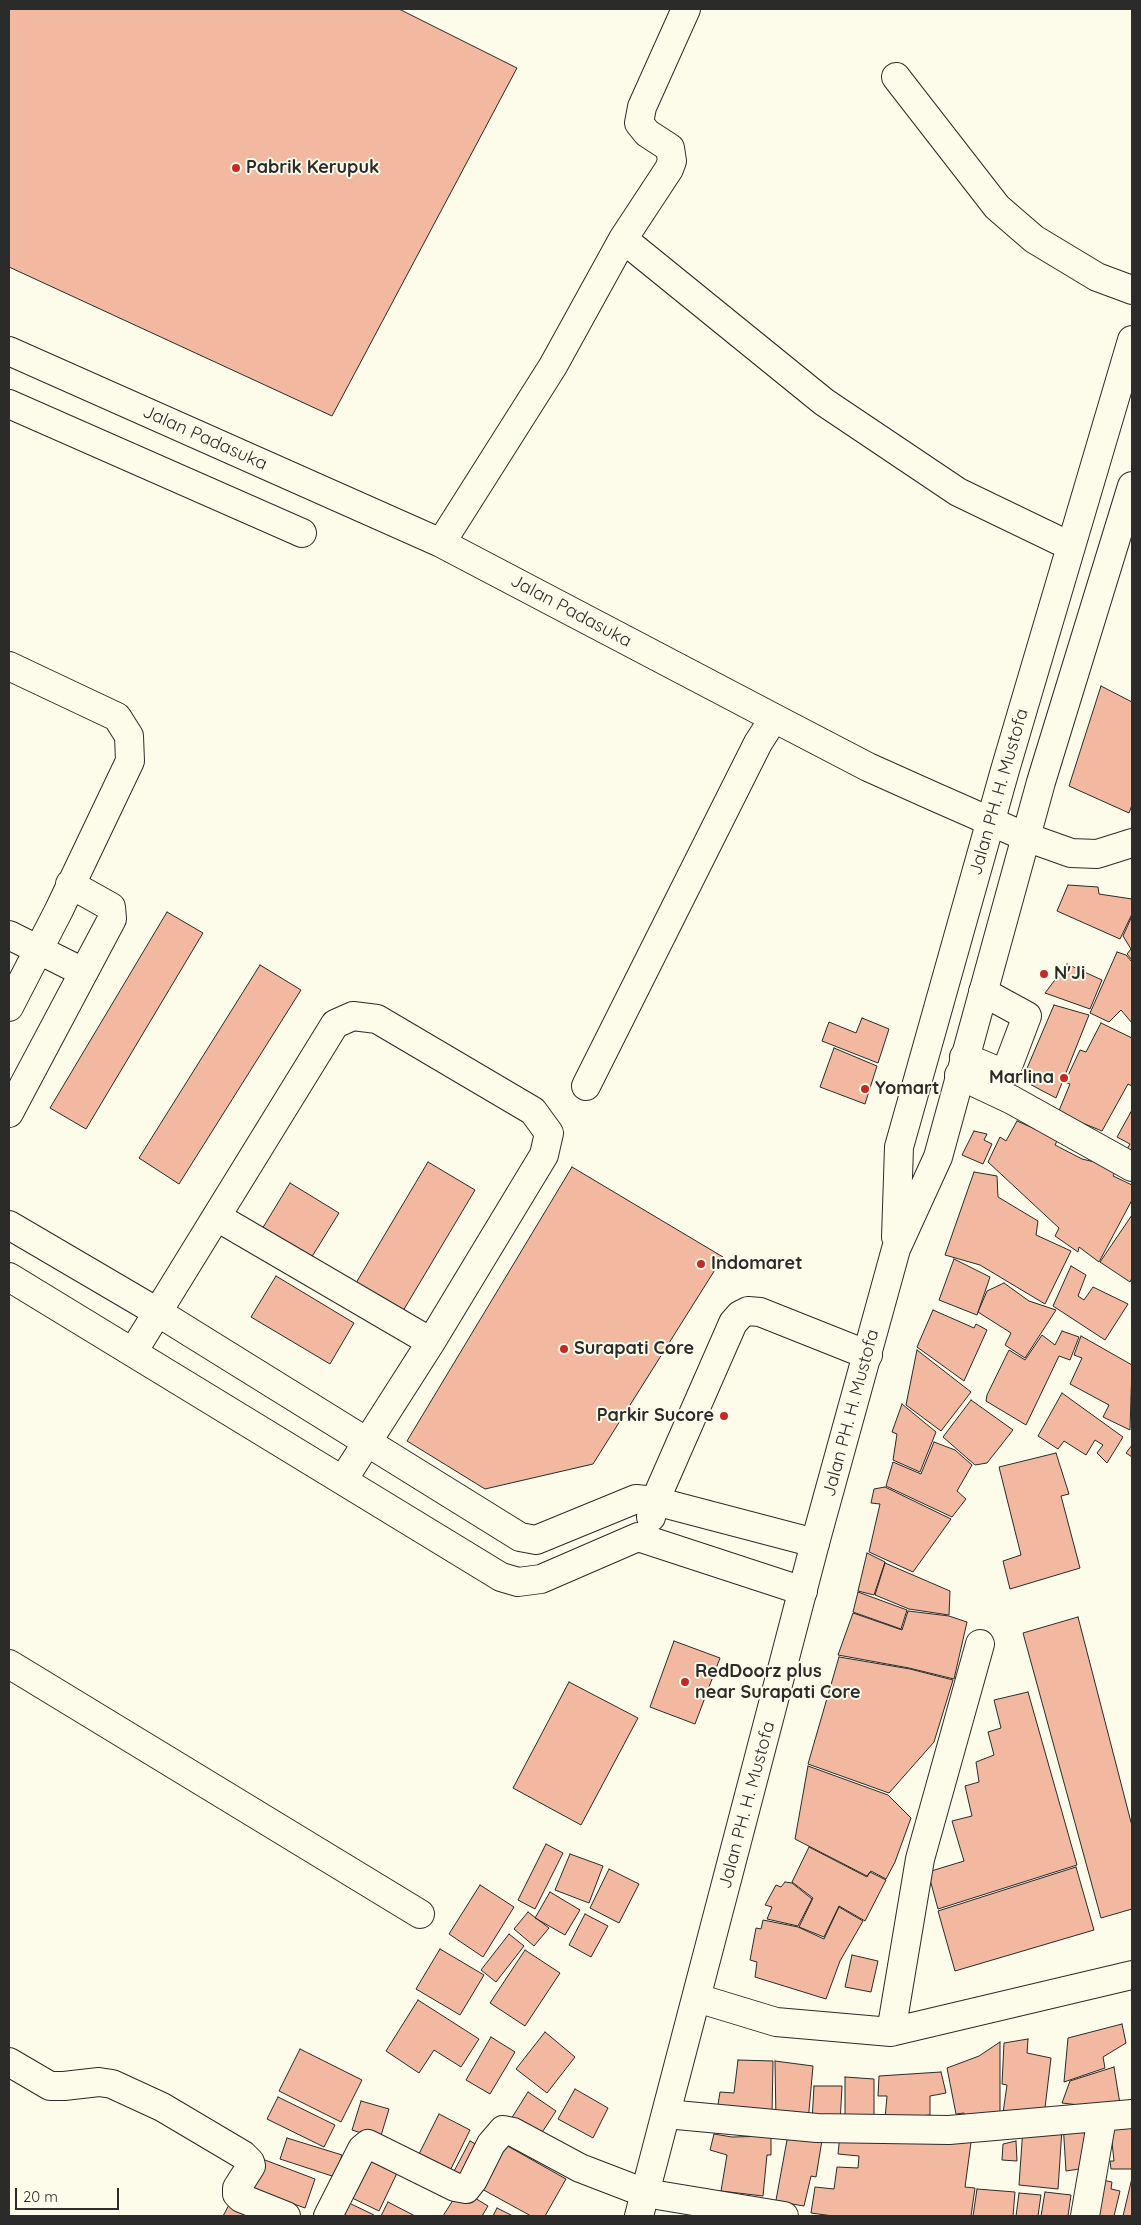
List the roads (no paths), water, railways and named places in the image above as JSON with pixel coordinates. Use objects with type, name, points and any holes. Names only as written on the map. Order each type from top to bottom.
[{"type":"main road","points":[[441,543],[553,366],[623,239],[669,170],[672,161],[670,148],[647,133],[639,122],[642,107],[686,9]]},
{"type":"main road","points":[[896,78],[997,208],[1034,239],[1097,277],[1132,290]]},
{"type":"main road","points":[[623,239],[824,402],[958,492],[1070,546]]},
{"type":"main road","name":"Jalan PH. H. Mustofa","points":[[896,1249],[899,1147],[990,821],[1132,340]]},
{"type":"main road","name":"Jalan Padasuka","points":[[9,351],[441,543],[868,767],[1026,837],[1071,853],[1097,854],[1132,843]]},
{"type":"main road","points":[[9,404],[302,533]]},
{"type":"main road","name":"Jalan PH. H. Mustofa","points":[[642,2204],[815,1543],[896,1249],[938,1158],[1050,753],[1132,486]]},
{"type":"main road","points":[[9,666],[117,717],[129,736],[130,761],[9,1007]]},
{"type":"main road","points":[[586,1086],[758,743],[774,718]]},
{"type":"main road","points":[[9,1113],[112,919],[111,907],[70,884]]},
{"type":"main road","points":[[9,934],[83,972]]},
{"type":"main road","points":[[962,1066],[1005,1074],[1027,1016],[983,992]]},
{"type":"main road","points":[[133,1352],[159,1313],[335,1024],[353,1016],[377,1019],[533,1111],[549,1133],[544,1155],[431,1342],[343,1480]]},
{"type":"main road","points":[[962,1066],[1012,1100],[1132,1167]]},
{"type":"main road","points":[[217,1217],[431,1342]]},
{"type":"main road","points":[[9,1225],[159,1313],[520,1537],[536,1540],[636,1499],[655,1501],[815,1543]]},
{"type":"main road","points":[[9,1278],[501,1577],[518,1582],[540,1579],[638,1537],[803,1591]]},
{"type":"main road","points":[[645,1538],[655,1501],[733,1324],[740,1315],[748,1311],[760,1312],[868,1355]]},
{"type":"main road","points":[[891,2032],[920,1859],[980,1644]]},
{"type":"main road","points":[[9,1664],[420,1914]]},
{"type":"main road","points":[[697,1998],[776,2022],[891,2032],[1132,1975]]},
{"type":"main road","points":[[9,2062],[50,2086],[98,2082],[112,2084],[162,2106],[243,2155],[250,2162],[251,2166],[237,2188],[237,2194],[241,2198],[286,2216]]},
{"type":"main road","points":[[666,2114],[817,2128],[949,2130],[1132,2114]]},
{"type":"main road","points":[[1085,2216],[1102,2118]]},
{"type":"main road","points":[[328,2216],[362,2149],[368,2144],[455,2187],[466,2189],[473,2180],[491,2144],[503,2130],[513,2132],[642,2204],[784,2216]]},
{"type":"place","name":"Pabrik Kerupuk","points":[[236,168]]},
{"type":"place","name":"N'Ji","points":[[1044,974]]},
{"type":"place","name":"Marlina","points":[[1064,1078]]},
{"type":"place","name":"Yomart","points":[[865,1089]]},
{"type":"place","name":"Indomaret","points":[[701,1264]]},
{"type":"place","name":"Surapati Core","points":[[564,1349]]},
{"type":"place","name":"Parkir Sucore","points":[[724,1416]]},
{"type":"place","name":"RedDoorz plus near Surapati Core","points":[[685,1682]]}]
